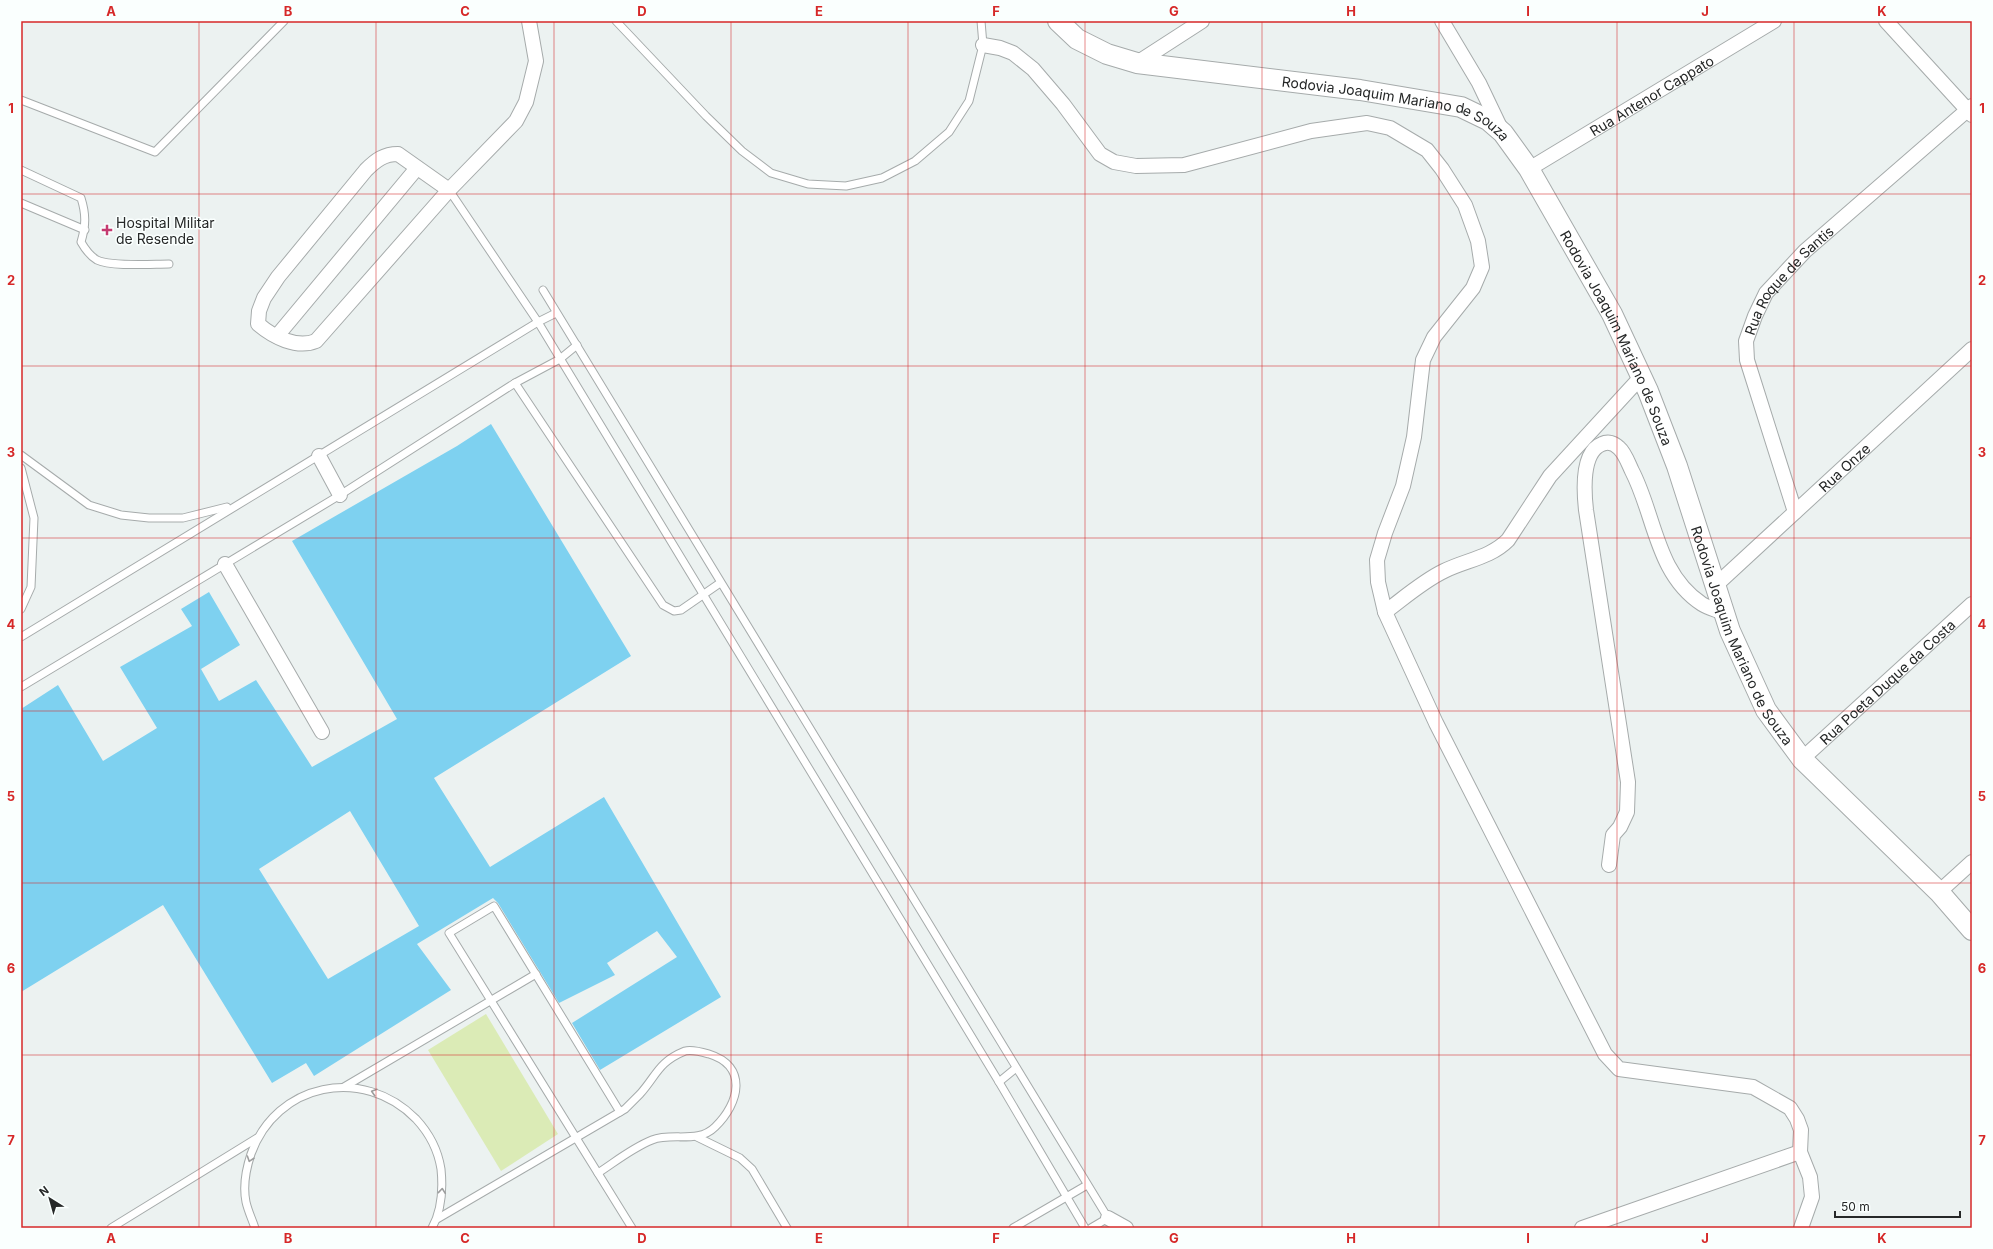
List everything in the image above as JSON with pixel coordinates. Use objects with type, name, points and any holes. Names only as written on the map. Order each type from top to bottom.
[{"type":"main road","name":"Rodovia Joaquim Mariano de Souza","points":[[1058,21],[1077,39],[1107,54],[1137,63],[1360,90],[1461,107],[1488,120],[1503,133],[1529,169],[1612,314],[1641,377],[1677,466],[1730,631],[1766,710],[1802,759],[1939,892],[1972,930]]},
{"type":"street","points":[[449,190],[398,154],[390,154],[378,158],[366,170],[278,277],[264,298],[259,311],[258,324],[277,336],[301,344],[316,341],[449,190],[516,121],[526,102],[536,60],[529,21]]},
{"type":"street","points":[[1137,63],[1202,21]]},
{"type":"street","points":[[1442,21],[1479,83],[1503,133]]},
{"type":"street","name":"Rua Antenor Cappato","points":[[1529,169],[1774,21]]},
{"type":"street","points":[[1886,21],[1971,110]]},
{"type":"street","points":[[984,45],[1000,48],[1013,53],[1033,69],[1063,104],[1100,154],[1114,162],[1136,166],[1184,164],[1311,131],[1366,123],[1390,128],[1427,150],[1442,169],[1465,205],[1478,241],[1482,267],[1473,288],[1434,337],[1423,360],[1414,437],[1403,486],[1385,533],[1377,560],[1378,582],[1385,612],[1436,723],[1597,1041],[1611,1063],[1619,1069],[1754,1087],[1790,1108],[1798,1119],[1801,1130],[1800,1152],[1810,1178],[1812,1197],[1801,1228]]},
{"type":"street","name":"Rua Roque de Santis","points":[[1795,512],[1747,360],[1746,341],[1754,316],[1766,293],[1805,251],[1971,110]]},
{"type":"street","points":[[277,336],[417,168]]},
{"type":"street","name":"Rua Onze","points":[[1716,585],[1972,349]]},
{"type":"street","points":[[1385,612],[1444,571],[1484,557],[1501,547],[1508,540],[1550,476],[1641,377]]},
{"type":"street","points":[[1609,865],[1613,835],[1620,826],[1627,812],[1628,782],[1586,510],[1584,484],[1589,459],[1596,447],[1604,443],[1611,442],[1620,448],[1639,484],[1659,546],[1671,573],[1684,589],[1702,604],[1724,613]]},
{"type":"street","points":[[319,456],[340,495]]},
{"type":"street","points":[[225,564],[322,732]]},
{"type":"street","name":"Rua Poeta Duque da Costa","points":[[1802,759],[1972,604]]},
{"type":"street","points":[[1939,892],[1972,862]]},
{"type":"street","points":[[1582,1228],[1800,1152]]},
{"type":"street","points":[[1108,1218],[1126,1228]]},
{"type":"lane","points":[[21,100],[155,152],[284,21]]},
{"type":"lane","points":[[616,21],[706,116],[742,151],[771,173],[816,184],[846,186],[882,178],[916,160],[949,132],[969,101],[984,45],[982,21]]},
{"type":"lane","points":[[21,170],[81,198],[86,215],[85,230],[81,242],[88,253],[98,261],[117,264],[169,264]]},
{"type":"lane","points":[[449,190],[538,322],[705,595],[999,1082],[1085,1228]]},
{"type":"lane","points":[[21,203],[85,230]]},
{"type":"lane","points":[[543,290],[1108,1218],[1092,1228]]},
{"type":"lane","points":[[21,637],[237,504],[556,312]]},
{"type":"lane","points":[[21,687],[340,495],[515,383],[560,360],[577,345]]},
{"type":"lane","points":[[515,383],[663,605],[674,611],[681,610],[705,595],[720,583]]},
{"type":"lane","points":[[21,455],[89,505],[121,515],[149,518],[183,518],[237,504]]},
{"type":"lane","points":[[21,468],[34,518],[31,586],[21,609]]},
{"type":"lane","points":[[620,1112],[494,906],[449,933],[632,1228]]},
{"type":"lane","points":[[344,1087],[536,974]]},
{"type":"lane","points":[[437,1219],[620,1112],[640,1093],[662,1065],[672,1057],[687,1050],[701,1051],[718,1057],[733,1068],[737,1086],[733,1102],[723,1119],[713,1129],[697,1137]]},
{"type":"lane","points":[[999,1082],[1016,1068]]},
{"type":"lane","points":[[255,1228],[246,1201],[246,1169],[257,1138],[273,1117],[294,1100],[318,1090],[344,1087],[375,1091],[403,1106],[425,1129],[439,1157],[443,1188],[437,1219],[432,1228]]},
{"type":"lane","points":[[598,1174],[631,1151],[653,1139],[678,1136],[697,1137],[734,1155],[752,1169],[787,1228]]},
{"type":"lane","points":[[111,1228],[257,1138]]},
{"type":"lane","points":[[1013,1228],[1088,1185]]},
{"type":"green space","points":[[486,1014],[558,1134],[501,1171],[428,1050]]},
{"type":"building","points":[[491,424],[631,656],[434,778],[490,867],[604,797],[721,997],[600,1070],[572,1023],[677,957],[657,931],[607,963],[615,975],[559,1003],[498,903],[493,898],[417,944],[451,990],[314,1076],[306,1063],[272,1083],[163,905],[21,992],[21,709],[58,685],[103,761],[157,728],[120,667],[192,626],[181,609],[209,592],[240,645],[201,669],[219,701],[256,680],[312,767],[397,719],[292,541],[457,446]],"holes":[[[350,811],[419,926],[328,979],[259,869]]]},
{"type":"place","name":"Hospital Militar de Resende","points":[[107,230]]}]
